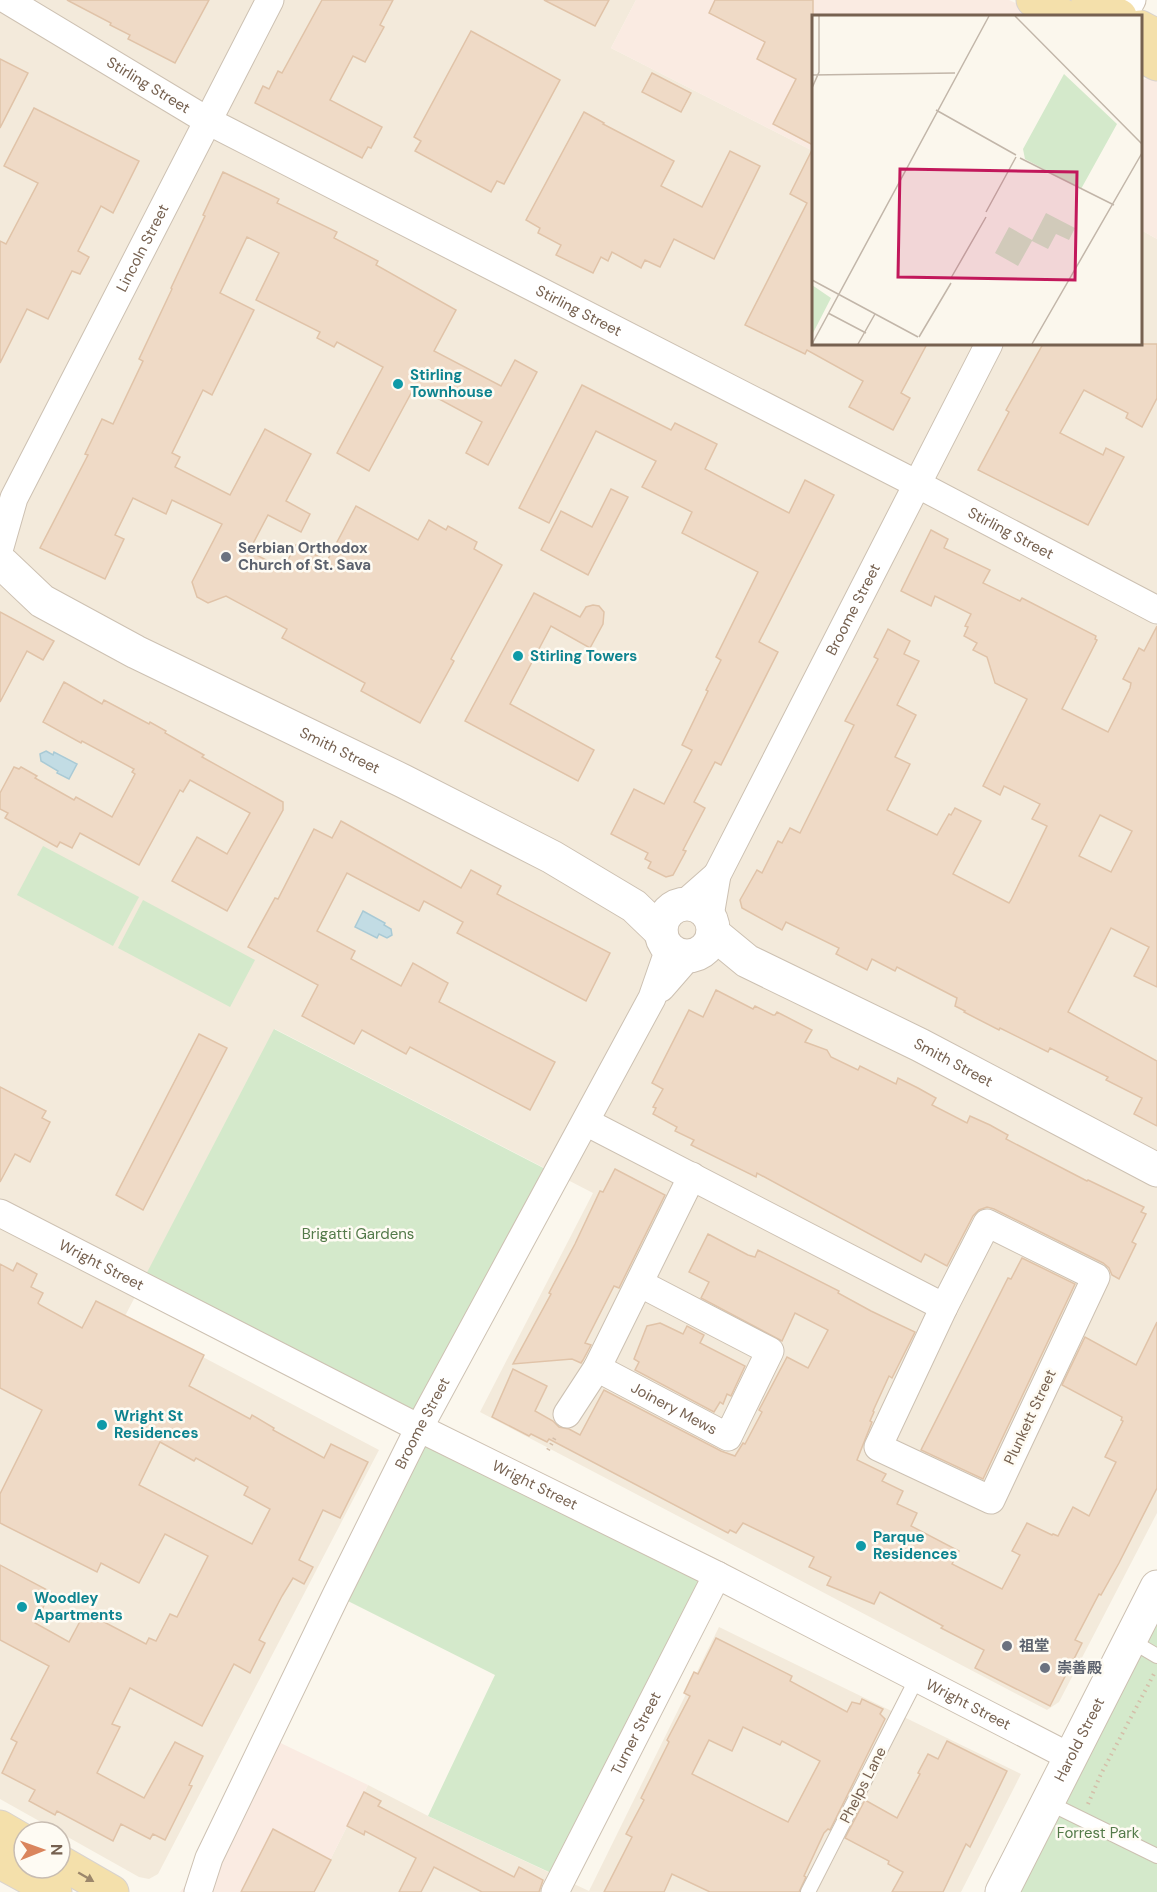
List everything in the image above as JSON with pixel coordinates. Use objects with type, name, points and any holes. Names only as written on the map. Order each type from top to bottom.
[{"type":"main road","points":[[1033,0],[1062,15]]},
{"type":"main road","points":[[1088,0],[1111,15]]},
{"type":"main road","points":[[1142,39],[1157,63]]},
{"type":"main road","points":[[0,1862],[55,1892]]},
{"type":"main road","points":[[72,1869],[112,1892]]},
{"type":"street","name":"Stirling Street","points":[[7,0],[208,121],[917,484],[1157,610]]},
{"type":"street","name":"Lincoln Street","points":[[1,569],[7,505],[270,0]]},
{"type":"street","points":[[1132,0],[1135,15]]},
{"type":"street","name":"Broome Street","points":[[198,1892],[210,1858],[419,1428],[687,932],[989,345]]},
{"type":"street","name":"Smith Street","points":[[1,569],[42,601],[198,684],[488,824],[552,857],[634,906],[931,1051],[1157,1170]]},
{"type":"street","points":[[586,1122],[944,1307]]},
{"type":"street","points":[[567,1414],[597,1368],[692,1176]]},
{"type":"street","name":"Wright Street","points":[[0,1213],[419,1428],[717,1575],[1070,1757]]},
{"type":"street","name":"Plunkett Street","points":[[987,1223],[1096,1277],[991,1500],[878,1448],[944,1307],[987,1223]]},
{"type":"street","name":"Joinery Mews","points":[[597,1368],[728,1437],[770,1351],[640,1284]]},
{"type":"street","name":"Turner Street","points":[[555,1892],[717,1575]]},
{"type":"street","name":"Harold Street","points":[[1002,1892],[1070,1757],[1143,1648],[1157,1587]]},
{"type":"street","name":"Broome Street","points":[[180,1892],[210,1858]]},
{"type":"lane","name":"Phelps Lane","points":[[808,1892],[917,1678]]},
{"type":"lane","points":[[1047,1802],[1157,1856]]},
{"type":"path","points":[[1082,1819],[1101,1774],[1157,1668]]},
{"type":"shaded area","points":[[0,0],[636,0],[611,48],[812,150],[812,345],[1142,345],[1142,231],[1157,239],[1157,1513],[1059,1702],[1047,1710],[480,1412],[593,1193],[275,1029],[125,1316],[379,1450],[158,1874],[149,1879],[139,1877],[72,1839],[72,1820],[37,1820],[0,1799]]},
{"type":"shaded area","points":[[636,0],[1009,0],[1040,15],[812,15],[812,150],[611,48]]},
{"type":"shaded area","points":[[1151,76],[1157,77],[1157,239],[1142,231],[1142,80]]},
{"type":"shaded area","points":[[719,1627],[1021,1774],[961,1892],[314,1892],[368,1785],[432,1818],[589,1891]]},
{"type":"shaded area","points":[[266,1736],[368,1785],[314,1892],[180,1892],[209,1858]]},
{"type":"green space","points":[[43,846],[139,897],[113,946],[17,895]]},
{"type":"green space","points":[[143,900],[255,960],[230,1007],[118,948]]},
{"type":"green space","name":"Brigatti Gardens","points":[[274,1029],[557,1175],[420,1428],[717,1575],[562,1878],[428,1816],[495,1675],[336,1595],[419,1428],[141,1284]]},
{"type":"green space","name":"Forrest Park","points":[[1157,1587],[1157,1892],[1002,1892]]},
{"type":"water","points":[[46,751],[53,755],[54,752],[77,764],[69,779],[41,761],[40,754]]},
{"type":"water","points":[[363,911],[385,923],[384,925],[391,929],[392,935],[387,938],[379,934],[377,938],[355,927]]},
{"type":"building","points":[[67,0],[209,0],[175,63],[128,39],[130,35]]},
{"type":"building","points":[[322,0],[393,0],[380,25],[384,27],[365,62],[353,56],[330,100],[382,127],[371,148],[368,147],[362,158],[255,103],[263,86],[269,89],[278,71],[282,73]]},
{"type":"building","points":[[544,0],[609,0],[595,26]]},
{"type":"building","points":[[715,0],[813,0],[812,144],[773,124],[796,79],[757,59],[765,42],[709,13]]},
{"type":"building","points":[[471,31],[560,80],[504,184],[497,181],[491,192],[415,151],[421,141],[414,137]]},
{"type":"building","points":[[0,59],[28,73],[0,128]]},
{"type":"building","points":[[652,73],[691,93],[681,112],[642,92]]},
{"type":"building","points":[[34,108],[139,161],[113,213],[101,206],[78,251],[89,257],[80,274],[72,271],[48,319],[27,309],[0,363],[0,241],[6,244],[38,183],[4,166]]},
{"type":"building","points":[[584,112],[674,161],[661,186],[702,207],[730,151],[760,166],[714,259],[674,239],[660,267],[645,260],[641,268],[612,252],[608,261],[601,257],[593,273],[556,255],[561,245],[538,233],[540,228],[526,220]]},
{"type":"building","points":[[812,150],[812,345],[926,345],[901,393],[910,398],[893,430],[849,407],[863,381],[807,350],[805,354],[745,325],[807,203],[790,194]]},
{"type":"building","points":[[223,172],[279,199],[277,203],[337,232],[334,238],[378,261],[376,265],[456,310],[434,351],[501,386],[515,360],[537,372],[488,465],[466,453],[482,422],[415,386],[369,471],[337,453],[383,367],[337,342],[334,347],[317,338],[320,332],[256,300],[279,253],[247,237],[220,293],[254,310],[212,395],[203,390],[172,453],[180,457],[175,467],[230,495],[265,429],[311,454],[286,501],[310,514],[301,532],[268,515],[249,551],[283,569],[296,545],[327,561],[356,506],[418,540],[429,520],[446,530],[448,526],[477,542],[474,549],[502,565],[451,659],[454,661],[420,723],[361,691],[365,683],[282,638],[287,629],[226,596],[208,603],[197,597],[192,582],[222,524],[172,500],[166,514],[133,498],[115,535],[124,539],[105,579],[40,548],[88,455],[85,454],[102,419],[113,424],[143,361],[139,359]]},
{"type":"building","points":[[1157,344],[1157,398],[1142,427],[1126,418],[1128,413],[1084,390],[1060,433],[1103,455],[1106,448],[1124,457],[1088,525],[978,470],[1009,412],[1006,410],[1042,345]]},
{"type":"building","points":[[582,385],[671,430],[675,423],[717,444],[705,469],[789,513],[805,480],[834,495],[759,642],[778,652],[721,765],[715,762],[694,802],[705,808],[673,875],[666,877],[648,868],[651,862],[645,859],[648,853],[611,834],[634,789],[664,804],[692,750],[682,745],[721,660],[716,657],[758,572],[682,533],[692,512],[642,487],[656,461],[596,431],[549,523],[519,508]]},
{"type":"building","points":[[611,489],[628,497],[588,575],[541,550],[561,511],[592,527]]},
{"type":"building","points":[[931,530],[948,539],[944,548],[990,570],[983,583],[1020,601],[1022,598],[1096,636],[1097,640],[1062,709],[1108,732],[1130,688],[1131,683],[1123,679],[1139,648],[1144,651],[1157,626],[1157,987],[1134,976],[1149,947],[1111,928],[1068,1012],[1157,1061],[1157,1126],[1134,1114],[1142,1098],[1106,1080],[1108,1077],[1050,1048],[1048,1052],[964,1012],[955,1006],[957,998],[897,967],[895,971],[872,959],[867,970],[836,954],[839,948],[786,922],[782,930],[742,908],[740,900],[757,870],[762,873],[778,841],[782,843],[790,828],[800,833],[854,725],[845,721],[878,659],[874,657],[888,629],[910,641],[904,654],[919,661],[897,705],[916,715],[895,757],[910,764],[887,810],[937,835],[955,808],[981,821],[953,874],[1009,903],[1011,900],[1047,826],[1032,819],[1040,804],[1004,786],[1000,795],[983,786],[1027,699],[995,683],[987,657],[973,650],[977,643],[964,636],[968,627],[965,626],[971,614],[935,596],[931,606],[901,591]],"holes":[[[1100,815],[1132,831],[1111,872],[1079,856]]]},
{"type":"building","name":"Stirling Towers","points":[[534,593],[580,617],[586,607],[593,605],[599,606],[604,612],[603,624],[590,648],[551,626],[510,704],[594,750],[578,781],[465,721]]},
{"type":"building","points":[[0,612],[54,641],[43,660],[27,651],[0,702]]},
{"type":"building","points":[[64,682],[102,704],[104,700],[149,724],[150,722],[204,755],[202,757],[283,802],[283,810],[227,911],[172,881],[197,837],[227,854],[250,813],[190,780],[183,792],[180,790],[139,865],[80,833],[72,848],[60,842],[57,847],[5,818],[8,813],[0,809],[0,793],[14,767],[19,769],[21,767],[37,776],[35,778],[74,800],[76,797],[112,817],[135,774],[132,772],[134,769],[43,722]]},
{"type":"building","points":[[341,821],[461,888],[471,870],[501,886],[497,894],[610,953],[586,1001],[457,933],[463,922],[424,901],[419,911],[347,873],[317,931],[355,951],[351,959],[401,986],[413,963],[448,983],[439,1002],[555,1062],[530,1110],[410,1047],[406,1054],[362,1030],[354,1044],[302,1016],[318,985],[248,947],[275,898],[278,899],[314,829],[332,838]]},
{"type":"building","points":[[716,990],[753,1009],[755,1006],[773,1015],[777,1012],[812,1030],[805,1042],[827,1050],[831,1057],[858,1070],[860,1066],[896,1084],[898,1078],[936,1098],[932,1105],[967,1123],[970,1116],[990,1125],[1008,1135],[1006,1139],[1087,1181],[1144,1207],[1141,1212],[1146,1214],[1132,1242],[1136,1244],[1119,1279],[1112,1275],[1103,1263],[987,1207],[979,1210],[973,1216],[947,1266],[925,1254],[921,1262],[757,1173],[756,1177],[691,1145],[694,1140],[675,1131],[677,1127],[653,1114],[656,1108],[653,1107],[663,1089],[652,1083],[689,1010],[703,1017]]},
{"type":"building","points":[[199,1034],[227,1048],[143,1210],[116,1195]]},
{"type":"building","points":[[0,1087],[46,1111],[42,1118],[50,1122],[30,1162],[15,1154],[0,1182]]},
{"type":"building","points":[[615,1169],[665,1195],[619,1288],[614,1286],[585,1343],[591,1345],[581,1363],[572,1359],[513,1364],[551,1294],[549,1293],[600,1191],[603,1192]]},
{"type":"building","points":[[708,1234],[748,1255],[755,1257],[758,1250],[915,1332],[892,1378],[889,1376],[873,1411],[870,1421],[872,1422],[857,1460],[886,1474],[882,1481],[903,1491],[897,1504],[917,1513],[911,1526],[959,1551],[952,1564],[1002,1589],[1020,1555],[1012,1551],[1027,1523],[1058,1536],[1073,1507],[1089,1516],[1116,1462],[1105,1457],[1123,1421],[1122,1417],[1062,1385],[1085,1337],[1136,1365],[1157,1322],[1157,1488],[1119,1563],[1101,1595],[1099,1594],[1075,1640],[1082,1643],[1050,1706],[975,1668],[984,1650],[941,1628],[943,1626],[880,1592],[874,1604],[827,1585],[831,1577],[809,1567],[814,1557],[743,1523],[736,1533],[730,1530],[728,1533],[549,1439],[547,1442],[531,1434],[529,1436],[492,1417],[513,1369],[547,1386],[535,1411],[559,1427],[580,1435],[604,1390],[721,1451],[735,1456],[743,1443],[745,1444],[762,1412],[759,1410],[787,1357],[808,1368],[828,1330],[795,1313],[782,1341],[701,1298],[709,1282],[689,1272]]},
{"type":"building","points":[[1022,1258],[1075,1284],[983,1479],[921,1450],[1008,1278],[1011,1279]]},
{"type":"building","points":[[17,1263],[37,1274],[31,1287],[43,1293],[38,1303],[82,1328],[96,1301],[204,1355],[189,1386],[250,1419],[252,1415],[274,1428],[273,1430],[324,1458],[331,1444],[368,1462],[340,1518],[323,1510],[299,1560],[313,1567],[304,1584],[293,1578],[259,1640],[265,1643],[250,1673],[234,1664],[202,1726],[130,1688],[112,1724],[120,1727],[97,1773],[144,1798],[175,1742],[203,1756],[189,1785],[192,1786],[165,1840],[153,1834],[150,1839],[121,1824],[113,1841],[57,1811],[55,1815],[29,1801],[35,1790],[2,1773],[17,1742],[11,1739],[49,1666],[0,1640],[0,1565],[51,1592],[35,1623],[69,1642],[85,1612],[146,1644],[149,1638],[156,1641],[170,1614],[177,1617],[208,1556],[165,1534],[139,1583],[101,1563],[97,1572],[0,1523],[0,1494],[42,1410],[0,1388],[0,1264],[13,1271]],"holes":[[[160,1442],[194,1461],[196,1458],[248,1487],[244,1495],[270,1509],[252,1544],[139,1485]]]},
{"type":"building","points":[[660,1323],[683,1334],[687,1326],[704,1335],[700,1343],[745,1366],[731,1396],[727,1394],[723,1404],[720,1402],[714,1412],[635,1370],[639,1362],[634,1359],[647,1326]]},
{"type":"building","points":[[716,1638],[792,1676],[790,1681],[847,1712],[852,1702],[860,1704],[862,1699],[883,1709],[880,1714],[885,1719],[830,1830],[824,1833],[799,1892],[710,1892],[672,1874],[664,1892],[604,1892],[632,1837],[626,1834],[644,1800],[641,1798],[690,1696],[684,1693],[694,1672],[698,1674]],"holes":[[[743,1727],[780,1745],[782,1741],[820,1761],[788,1822],[692,1774],[709,1740],[732,1751]]]},
{"type":"building","points":[[947,1741],[1007,1771],[970,1847],[966,1844],[943,1892],[892,1892],[903,1872],[888,1864],[889,1861],[845,1838],[865,1800],[897,1818],[928,1754],[938,1759]]},
{"type":"building","points":[[364,1792],[381,1801],[378,1806],[514,1877],[519,1867],[543,1880],[539,1892],[482,1892],[434,1867],[421,1892],[399,1892],[416,1858],[365,1831],[364,1835],[347,1826]]},
{"type":"building","points":[[273,1829],[331,1860],[314,1892],[241,1892]]},
{"type":"place","name":"Stirling Townhouse","points":[[398,384]]},
{"type":"place","name":"Serbian Orthodox Church of St. Sava","points":[[226,557]]},
{"type":"place","name":"Stirling Towers","points":[[518,656]]},
{"type":"place","name":"Wright St Residences","points":[[102,1425]]},
{"type":"place","name":"Parque Residences","points":[[861,1546]]},
{"type":"place","name":"Woodley Apartments","points":[[22,1607]]},
{"type":"place","name":"祖堂","points":[[1007,1646]]},
{"type":"place","name":"崇善殿","points":[[1045,1668]]}]
